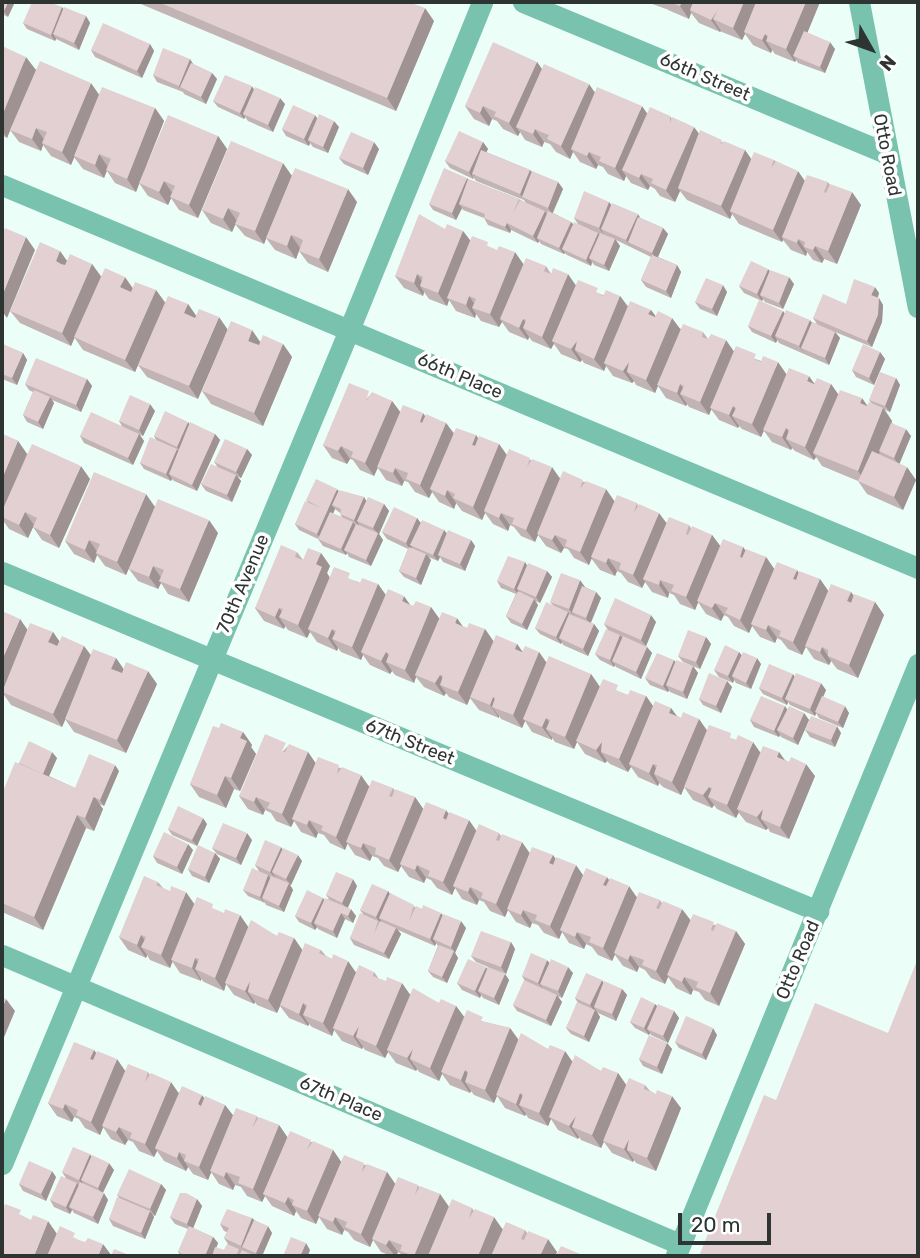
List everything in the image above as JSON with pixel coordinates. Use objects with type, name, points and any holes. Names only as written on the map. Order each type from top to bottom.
[{"type":"street","name":"70th Avenue","points":[[2,1164],[74,985],[349,330],[482,2]]},
{"type":"street","name":"66th Street","points":[[523,2],[886,153]]},
{"type":"street","name":"Otto Road","points":[[859,2],[886,153],[918,307]]},
{"type":"street","name":"66th Place","points":[[2,185],[918,568]]},
{"type":"street","name":"67th Street","points":[[2,572],[818,911]]},
{"type":"street","name":"Otto Road","points":[[678,1250],[918,664]]},
{"type":"street","name":"67th Place","points":[[2,955],[678,1250]]},
{"type":"building","points":[[2,2],[8,2],[4,11],[2,10]]},
{"type":"building","points":[[32,2],[49,2],[62,7],[51,35],[23,23]]},
{"type":"building","points":[[158,2],[409,2],[425,8],[387,98]]},
{"type":"building","points":[[693,2],[744,2],[733,28],[713,19],[718,10],[711,20],[690,10]]},
{"type":"building","points":[[756,2],[806,2],[786,49],[766,41],[768,36],[765,34],[762,40],[744,32]]},
{"type":"building","points":[[64,7],[86,16],[74,43],[53,34]]},
{"type":"building","points":[[103,23],[150,44],[137,71],[91,50]]},
{"type":"building","points":[[804,31],[830,42],[820,67],[793,56]]},
{"type":"building","points":[[493,42],[537,62],[509,123],[494,116],[496,112],[483,106],[480,113],[465,106]]},
{"type":"building","points":[[2,46],[26,57],[2,116]]},
{"type":"building","points":[[163,48],[190,59],[179,86],[153,75]]},
{"type":"building","points":[[40,61],[91,83],[62,152],[42,143],[47,132],[36,128],[32,139],[10,130]]},
{"type":"building","points":[[191,63],[212,73],[201,97],[180,87]]},
{"type":"building","points":[[544,64],[589,84],[561,146],[547,139],[549,135],[535,129],[533,134],[516,127]]},
{"type":"building","points":[[225,75],[252,86],[240,113],[213,101]]},
{"type":"building","points":[[102,87],[155,108],[127,179],[106,170],[111,159],[99,154],[95,165],[74,156]]},
{"type":"building","points":[[255,87],[280,98],[268,125],[243,114]]},
{"type":"building","points":[[597,87],[642,106],[615,168],[599,161],[601,157],[589,152],[587,156],[571,149]]},
{"type":"building","points":[[293,105],[315,115],[304,139],[282,129]]},
{"type":"building","points":[[650,107],[670,116],[670,123],[672,117],[694,127],[666,190],[651,183],[653,179],[641,174],[639,178],[622,170]]},
{"type":"building","points":[[319,114],[334,121],[323,147],[308,140]]},
{"type":"building","points":[[168,115],[218,136],[189,205],[170,197],[175,186],[164,181],[159,192],[139,183]]},
{"type":"building","points":[[700,130],[722,140],[720,145],[724,141],[745,150],[721,206],[678,188]]},
{"type":"building","points":[[459,131],[483,142],[469,172],[445,161]]},
{"type":"building","points":[[351,132],[374,142],[363,168],[339,158]]},
{"type":"building","points":[[231,141],[283,163],[255,231],[235,224],[240,213],[228,208],[223,219],[202,210]]},
{"type":"building","points":[[481,150],[530,170],[520,194],[472,174]]},
{"type":"building","points":[[754,152],[774,160],[771,168],[776,161],[798,171],[773,230],[730,211]]},
{"type":"building","points":[[295,168],[348,189],[319,259],[299,251],[303,240],[297,237],[291,235],[287,246],[266,238]]},
{"type":"building","points":[[444,168],[467,178],[452,213],[429,204]]},
{"type":"building","points":[[532,171],[558,182],[548,208],[522,197]]},
{"type":"building","points":[[807,175],[828,182],[824,192],[826,193],[830,184],[852,192],[828,251],[815,246],[813,250],[804,247],[805,242],[798,239],[797,243],[782,237]]},
{"type":"building","points":[[468,179],[519,199],[513,213],[520,200],[545,211],[533,236],[507,223],[505,227],[484,218],[485,214],[459,204]]},
{"type":"building","points":[[584,191],[609,202],[599,228],[574,218]]},
{"type":"building","points":[[612,203],[638,214],[626,240],[601,229]]},
{"type":"building","points":[[548,211],[571,222],[559,248],[537,238]]},
{"type":"building","points":[[419,214],[445,229],[447,224],[463,231],[438,293],[420,286],[423,277],[417,274],[414,283],[395,276]]},
{"type":"building","points":[[638,217],[663,228],[652,253],[628,242]]},
{"type":"building","points":[[574,222],[598,233],[586,260],[562,249]]},
{"type":"building","points":[[5,228],[26,237],[2,296],[2,237]]},
{"type":"building","points":[[600,233],[615,239],[604,265],[589,258]]},
{"type":"building","points":[[472,236],[488,242],[487,246],[497,250],[499,246],[515,252],[490,314],[472,308],[476,299],[469,296],[466,305],[447,298]]},
{"type":"building","points":[[40,242],[60,251],[56,261],[61,264],[65,265],[70,254],[92,264],[62,333],[10,311]]},
{"type":"building","points":[[652,255],[677,265],[666,291],[641,280]]},
{"type":"building","points":[[526,258],[546,266],[544,271],[551,274],[553,268],[568,274],[542,337],[523,328],[526,320],[523,319],[519,328],[500,319]]},
{"type":"building","points":[[751,261],[768,269],[757,294],[739,286]]},
{"type":"building","points":[[105,268],[125,277],[120,287],[131,292],[135,282],[156,290],[125,360],[74,337]]},
{"type":"building","points":[[770,270],[789,277],[779,303],[760,295]]},
{"type":"building","points":[[706,278],[723,285],[712,309],[695,302]]},
{"type":"building","points":[[854,279],[875,287],[871,295],[879,298],[878,315],[867,341],[813,318],[823,294],[846,304]]},
{"type":"building","points":[[578,280],[598,288],[596,292],[603,296],[606,290],[620,296],[594,359],[575,350],[577,341],[571,349],[552,341]]},
{"type":"building","points":[[168,296],[188,304],[184,313],[195,318],[199,309],[219,317],[189,386],[138,365]]},
{"type":"building","points":[[759,300],[783,311],[771,336],[748,326]]},
{"type":"building","points":[[630,301],[651,310],[648,314],[655,317],[658,311],[672,318],[646,380],[627,372],[629,362],[623,371],[604,363]]},
{"type":"building","points":[[786,310],[810,320],[799,346],[775,336]]},
{"type":"building","points":[[231,321],[252,330],[248,341],[259,345],[263,335],[283,344],[254,413],[202,391]]},
{"type":"building","points":[[812,322],[835,332],[825,358],[801,348]]},
{"type":"building","points":[[683,324],[703,332],[702,337],[708,339],[711,334],[726,340],[700,402],[680,394],[684,386],[680,384],[677,393],[657,385]]},
{"type":"building","points":[[2,344],[23,353],[12,378],[2,374]]},
{"type":"building","points":[[863,344],[880,352],[869,378],[852,370]]},
{"type":"building","points":[[736,346],[756,354],[754,359],[761,362],[763,356],[778,362],[752,424],[732,416],[736,408],[733,406],[729,415],[710,408]]},
{"type":"building","points":[[36,358],[87,379],[76,405],[25,384]]},
{"type":"building","points":[[789,368],[809,376],[807,381],[814,384],[817,378],[831,384],[805,447],[786,439],[789,430],[786,428],[782,437],[763,430]]},
{"type":"building","points":[[880,372],[896,378],[885,406],[869,400]]},
{"type":"building","points":[[349,383],[369,391],[366,401],[372,392],[392,401],[365,463],[351,457],[353,452],[341,446],[338,451],[323,445]]},
{"type":"building","points":[[34,390],[50,397],[38,422],[23,415]]},
{"type":"building","points":[[840,390],[862,398],[860,403],[867,406],[869,402],[883,408],[858,471],[813,453]]},
{"type":"building","points":[[130,395],[150,404],[139,430],[119,421]]},
{"type":"building","points":[[403,405],[423,413],[422,423],[426,414],[446,423],[420,485],[406,479],[408,473],[395,468],[393,473],[377,467]]},
{"type":"building","points":[[165,411],[188,422],[177,447],[154,436]]},
{"type":"building","points":[[91,412],[139,434],[128,458],[80,436]]},
{"type":"building","points":[[190,422],[215,434],[192,485],[169,474]]},
{"type":"building","points":[[891,423],[906,429],[894,458],[879,451]]},
{"type":"building","points":[[456,428],[476,435],[472,445],[475,446],[479,436],[499,444],[473,507],[453,498],[455,494],[447,490],[445,496],[430,489]]},
{"type":"building","points":[[2,434],[18,441],[2,479]]},
{"type":"building","points":[[150,437],[177,449],[166,474],[140,463]]},
{"type":"building","points":[[225,439],[247,449],[236,472],[214,462]]},
{"type":"building","points":[[32,444],[81,466],[50,535],[33,527],[37,518],[25,512],[19,525],[2,517],[2,511]]},
{"type":"building","points":[[509,449],[530,458],[527,467],[532,459],[552,467],[526,530],[512,524],[514,518],[501,513],[499,518],[484,511]]},
{"type":"building","points":[[872,451],[907,467],[894,497],[858,481]]},
{"type":"building","points":[[211,464],[236,475],[227,495],[201,484]]},
{"type":"building","points":[[563,471],[583,480],[580,489],[586,481],[606,489],[580,552],[565,546],[567,540],[555,535],[552,540],[537,534]]},
{"type":"building","points":[[94,472],[146,494],[117,562],[96,553],[100,544],[89,540],[85,550],[65,541]]},
{"type":"building","points":[[316,479],[337,489],[317,534],[295,524],[305,501],[321,508],[306,500]]},
{"type":"building","points":[[339,490],[364,497],[354,520],[340,514],[341,509],[332,505]]},
{"type":"building","points":[[617,495],[637,503],[634,513],[639,504],[659,513],[633,575],[619,569],[621,563],[608,558],[606,563],[591,557]]},
{"type":"building","points":[[368,497],[384,504],[373,528],[357,521]]},
{"type":"building","points":[[158,499],[209,520],[180,589],[159,581],[164,570],[159,568],[153,566],[149,577],[129,569]]},
{"type":"building","points":[[394,507],[417,518],[406,543],[382,532]]},
{"type":"building","points":[[330,512],[353,522],[341,549],[318,539]]},
{"type":"building","points":[[669,517],[689,525],[688,535],[692,526],[712,535],[686,597],[671,591],[674,585],[660,580],[659,585],[643,579]]},
{"type":"building","points":[[422,520],[444,530],[433,555],[410,545]]},
{"type":"building","points":[[356,524],[378,533],[366,560],[344,550]]},
{"type":"building","points":[[448,530],[471,540],[460,564],[438,555]]},
{"type":"building","points":[[723,539],[743,547],[742,558],[746,549],[766,557],[740,620],[725,613],[728,608],[715,603],[712,608],[697,601]]},
{"type":"building","points":[[281,545],[297,552],[295,557],[303,560],[308,548],[321,553],[316,564],[322,567],[298,625],[279,617],[283,609],[279,608],[275,617],[255,608]]},
{"type":"building","points":[[409,547],[426,554],[416,578],[399,571]]},
{"type":"building","points":[[508,556],[525,562],[514,589],[497,581]]},
{"type":"building","points":[[777,562],[797,570],[793,579],[796,580],[799,571],[820,579],[793,642],[779,636],[781,631],[768,625],[766,630],[751,624]]},
{"type":"building","points":[[528,563],[547,571],[536,597],[517,589]]},
{"type":"building","points":[[334,567],[350,573],[348,578],[360,583],[362,578],[378,584],[352,647],[332,639],[336,631],[332,629],[328,638],[308,629]]},
{"type":"building","points":[[561,573],[580,580],[569,609],[550,602]]},
{"type":"building","points":[[831,584],[851,592],[847,601],[851,603],[854,594],[875,602],[849,665],[828,656],[828,650],[822,647],[820,652],[805,646]]},
{"type":"building","points":[[582,586],[596,592],[586,618],[572,612]]},
{"type":"building","points":[[388,589],[404,596],[402,601],[413,606],[416,601],[431,607],[405,670],[386,662],[389,654],[386,652],[381,661],[361,652]]},
{"type":"building","points":[[518,591],[534,599],[522,624],[506,616]]},
{"type":"building","points":[[615,598],[651,615],[641,640],[604,624]]},
{"type":"building","points":[[546,602],[568,612],[556,637],[535,628]]},
{"type":"building","points":[[2,611],[20,619],[2,660]]},
{"type":"building","points":[[442,612],[457,618],[455,623],[467,628],[469,623],[485,629],[458,692],[440,685],[443,676],[440,675],[435,683],[415,675]]},
{"type":"building","points":[[569,614],[594,624],[583,649],[559,638]]},
{"type":"building","points":[[30,623],[53,632],[48,642],[57,646],[62,636],[84,646],[53,714],[2,692]]},
{"type":"building","points":[[606,629],[620,635],[610,660],[595,654]]},
{"type":"building","points":[[688,630],[706,637],[696,662],[678,656]]},
{"type":"building","points":[[496,635],[517,644],[515,649],[522,652],[525,646],[539,652],[513,715],[492,707],[493,697],[490,705],[470,697]]},
{"type":"building","points":[[623,636],[647,647],[636,672],[612,661]]},
{"type":"building","points":[[725,645],[739,652],[728,676],[714,670]]},
{"type":"building","points":[[93,649],[116,658],[111,669],[122,673],[126,662],[148,671],[117,740],[65,719]]},
{"type":"building","points":[[743,652],[757,658],[746,683],[732,676]]},
{"type":"building","points":[[657,653],[674,660],[663,686],[645,678]]},
{"type":"building","points":[[549,656],[591,674],[565,737],[546,729],[550,720],[546,718],[542,727],[523,719]]},
{"type":"building","points":[[676,660],[693,666],[683,692],[666,685]]},
{"type":"building","points":[[769,664],[793,674],[782,698],[759,688]]},
{"type":"building","points":[[709,673],[727,681],[716,706],[699,699]]},
{"type":"building","points":[[796,673],[821,683],[810,709],[785,699]]},
{"type":"building","points":[[603,679],[618,685],[616,690],[628,695],[630,690],[646,696],[619,759],[601,752],[602,742],[596,750],[576,741]]},
{"type":"building","points":[[761,696],[785,706],[774,731],[750,720]]},
{"type":"building","points":[[822,696],[845,706],[838,722],[815,712]]},
{"type":"building","points":[[655,701],[671,708],[669,713],[681,718],[683,712],[699,719],[672,782],[654,774],[657,765],[653,764],[649,773],[629,764]]},
{"type":"building","points":[[789,706],[804,713],[793,738],[777,730]]},
{"type":"building","points":[[811,716],[837,726],[831,740],[805,730]]},
{"type":"building","points":[[221,723],[243,732],[240,738],[247,741],[231,778],[225,776],[217,795],[190,784],[213,726],[219,728]]},
{"type":"building","points":[[709,725],[731,733],[730,738],[736,740],[738,735],[753,742],[727,805],[708,797],[712,788],[709,787],[703,795],[684,787]]},
{"type":"building","points":[[265,734],[286,743],[282,751],[285,752],[289,744],[308,752],[282,814],[267,808],[270,803],[256,797],[254,802],[239,796]]},
{"type":"building","points":[[29,741],[52,752],[43,774],[19,763]]},
{"type":"building","points":[[763,746],[779,752],[777,757],[789,762],[791,757],[806,764],[780,827],[761,819],[763,809],[757,817],[737,809]]},
{"type":"building","points":[[89,754],[115,765],[100,800],[75,788]]},
{"type":"building","points":[[318,757],[339,765],[337,774],[342,767],[361,775],[336,837],[321,830],[323,826],[309,820],[307,825],[292,819]]},
{"type":"building","points":[[15,762],[94,796],[85,818],[77,815],[34,917],[2,903],[2,794]]},
{"type":"building","points":[[372,780],[393,788],[389,796],[392,797],[395,789],[415,797],[389,860],[375,854],[376,848],[363,843],[361,848],[346,842]]},
{"type":"building","points":[[426,802],[446,810],[443,818],[446,820],[449,812],[469,820],[443,882],[428,876],[430,871],[417,865],[415,870],[400,864]]},
{"type":"building","points":[[178,806],[203,818],[192,840],[168,829]]},
{"type":"building","points":[[223,823],[247,833],[236,858],[212,848]]},
{"type":"building","points":[[479,824],[499,833],[496,840],[499,841],[502,834],[522,842],[496,904],[481,898],[483,893],[470,887],[468,892],[453,886]]},
{"type":"building","points":[[164,832],[188,844],[177,867],[153,856]]},
{"type":"building","points":[[265,840],[281,847],[270,872],[255,865]]},
{"type":"building","points":[[198,845],[215,853],[205,877],[188,869]]},
{"type":"building","points":[[532,847],[553,855],[549,863],[553,865],[556,857],[576,865],[550,926],[535,920],[537,915],[523,910],[521,915],[507,909]]},
{"type":"building","points":[[283,848],[298,855],[286,879],[272,872]]},
{"type":"building","points":[[252,868],[268,875],[260,897],[243,890]]},
{"type":"building","points":[[586,868],[607,877],[603,885],[606,886],[610,878],[629,886],[603,948],[589,942],[591,937],[577,932],[575,937],[560,930]]},
{"type":"building","points":[[336,872],[353,879],[342,903],[326,895]]},
{"type":"building","points":[[144,876],[170,891],[171,886],[186,892],[161,955],[141,947],[146,937],[141,935],[137,945],[119,937]]},
{"type":"building","points":[[271,876],[289,883],[279,906],[262,898]]},
{"type":"building","points":[[372,884],[388,891],[376,917],[360,910]]},
{"type":"building","points":[[307,890],[323,898],[311,923],[295,916]]},
{"type":"building","points":[[639,892],[660,900],[656,908],[659,909],[663,901],[682,909],[656,971],[642,965],[644,960],[630,955],[628,960],[614,953]]},
{"type":"building","points":[[390,893],[414,905],[409,921],[416,906],[422,909],[423,905],[441,913],[430,939],[379,918]]},
{"type":"building","points":[[197,897],[213,904],[212,908],[224,913],[225,909],[240,915],[215,978],[195,969],[199,959],[195,958],[192,968],[171,960]]},
{"type":"building","points":[[325,898],[351,909],[348,916],[341,913],[333,931],[314,923]]},
{"type":"building","points":[[360,913],[378,921],[374,934],[380,921],[396,928],[384,953],[350,938]]},
{"type":"building","points":[[443,914],[461,921],[451,947],[433,939]]},
{"type":"building","points":[[693,914],[714,922],[713,931],[717,923],[736,931],[710,993],[696,987],[698,982],[691,979],[684,977],[682,982],[667,975]]},
{"type":"building","points":[[251,920],[277,936],[279,932],[294,938],[268,1000],[248,992],[250,981],[245,991],[225,983]]},
{"type":"building","points":[[481,931],[511,942],[501,967],[471,956]]},
{"type":"building","points":[[305,943],[321,950],[319,953],[332,959],[333,954],[348,961],[323,1023],[303,1015],[307,1005],[303,1003],[299,1014],[280,1005]]},
{"type":"building","points":[[439,945],[454,951],[442,977],[428,971]]},
{"type":"building","points":[[531,953],[547,960],[538,983],[522,976]]},
{"type":"building","points":[[918,958],[918,1256],[699,1256],[764,1095],[776,1100],[815,1003],[888,1033]]},
{"type":"building","points":[[468,959],[486,967],[475,991],[457,983]]},
{"type":"building","points":[[551,959],[568,967],[558,991],[540,984]]},
{"type":"building","points":[[359,965],[374,972],[373,976],[386,981],[387,977],[402,983],[376,1046],[356,1037],[359,1026],[353,1036],[333,1028]]},
{"type":"building","points":[[488,967],[505,974],[494,998],[478,991]]},
{"type":"building","points":[[586,973],[602,980],[590,1005],[575,998]]},
{"type":"building","points":[[524,980],[557,995],[546,1020],[513,1005]]},
{"type":"building","points":[[604,981],[622,989],[612,1014],[594,1007]]},
{"type":"building","points":[[413,988],[439,1003],[441,999],[456,1006],[430,1068],[410,1059],[413,1049],[407,1058],[387,1050]]},
{"type":"building","points":[[641,997],[655,1004],[644,1028],[630,1022]]},
{"type":"building","points":[[577,1002],[595,1010],[584,1036],[566,1028]]},
{"type":"building","points":[[658,1004],[674,1011],[663,1036],[647,1029]]},
{"type":"building","points":[[467,1010],[483,1017],[481,1021],[510,1028],[485,1090],[465,1082],[468,1072],[465,1070],[461,1080],[441,1072]]},
{"type":"building","points":[[686,1016],[713,1028],[702,1054],[675,1042]]},
{"type":"building","points":[[521,1033],[548,1049],[550,1045],[565,1051],[539,1113],[519,1105],[523,1095],[520,1093],[516,1104],[496,1095]]},
{"type":"building","points":[[649,1035],[667,1043],[657,1067],[639,1059]]},
{"type":"building","points":[[74,1042],[94,1050],[90,1059],[93,1060],[97,1051],[117,1059],[91,1122],[76,1115],[78,1110],[65,1104],[63,1109],[48,1103]]},
{"type":"building","points":[[575,1055],[601,1071],[603,1067],[618,1073],[592,1135],[572,1127],[576,1116],[569,1126],[549,1117]]},
{"type":"building","points":[[128,1064],[148,1072],[145,1082],[151,1073],[171,1082],[145,1144],[130,1138],[132,1133],[119,1127],[116,1132],[102,1126]]},
{"type":"building","points":[[629,1078],[645,1085],[644,1089],[656,1094],[657,1090],[672,1096],[647,1158],[627,1150],[629,1139],[624,1149],[603,1141]]},
{"type":"building","points":[[182,1086],[202,1095],[198,1104],[201,1106],[205,1096],[225,1105],[199,1167],[184,1161],[186,1155],[179,1152],[177,1158],[155,1148]]},
{"type":"building","points":[[236,1108],[257,1116],[252,1128],[259,1117],[279,1125],[253,1189],[238,1183],[240,1177],[226,1172],[224,1177],[210,1171]]},
{"type":"building","points":[[290,1131],[311,1140],[307,1150],[313,1141],[333,1150],[307,1211],[292,1205],[294,1200],[288,1197],[285,1203],[263,1194]]},
{"type":"building","points":[[73,1147],[90,1154],[79,1180],[62,1172]]},
{"type":"building","points":[[92,1155],[109,1163],[98,1188],[81,1180]]},
{"type":"building","points":[[344,1155],[364,1163],[362,1172],[367,1164],[387,1172],[361,1234],[345,1227],[347,1222],[335,1217],[333,1222],[318,1216]]},
{"type":"building","points":[[29,1161],[52,1171],[41,1194],[19,1184]]},
{"type":"building","points":[[129,1169],[161,1184],[150,1209],[117,1195]]},
{"type":"building","points":[[61,1176],[77,1183],[66,1207],[50,1200]]},
{"type":"building","points":[[398,1177],[418,1185],[415,1195],[420,1186],[440,1194],[414,1256],[400,1251],[402,1245],[389,1240],[386,1245],[372,1239]]},
{"type":"building","points":[[80,1182],[104,1193],[93,1217],[69,1207]]},
{"type":"building","points":[[180,1193],[197,1199],[187,1224],[170,1217]]},
{"type":"building","points":[[117,1197],[150,1211],[141,1233],[109,1219]]},
{"type":"building","points":[[452,1199],[472,1208],[469,1218],[475,1209],[494,1217],[478,1256],[428,1256]]},
{"type":"building","points":[[5,1204],[21,1210],[19,1214],[31,1220],[33,1215],[48,1221],[34,1256],[2,1256],[2,1213]]},
{"type":"building","points":[[227,1209],[252,1218],[241,1246],[224,1238],[229,1228],[220,1224]]},
{"type":"building","points":[[254,1220],[268,1226],[256,1253],[242,1247]]},
{"type":"building","points":[[506,1222],[525,1230],[521,1239],[524,1240],[528,1231],[548,1239],[540,1256],[491,1256]]},
{"type":"building","points":[[60,1226],[75,1233],[73,1237],[79,1240],[85,1242],[88,1238],[103,1244],[98,1256],[47,1256]]},
{"type":"building","points":[[189,1226],[213,1237],[205,1256],[187,1256],[178,1252]]},
{"type":"building","points":[[291,1237],[306,1243],[300,1256],[283,1256]]},
{"type":"building","points":[[227,1244],[239,1249],[236,1256],[212,1256],[215,1247],[224,1250]]},
{"type":"building","points":[[561,1246],[580,1254],[556,1256]]},
{"type":"building","points":[[114,1249],[129,1255],[129,1256],[111,1256]]},
{"type":"building","points":[[242,1250],[255,1256],[239,1256]]}]
